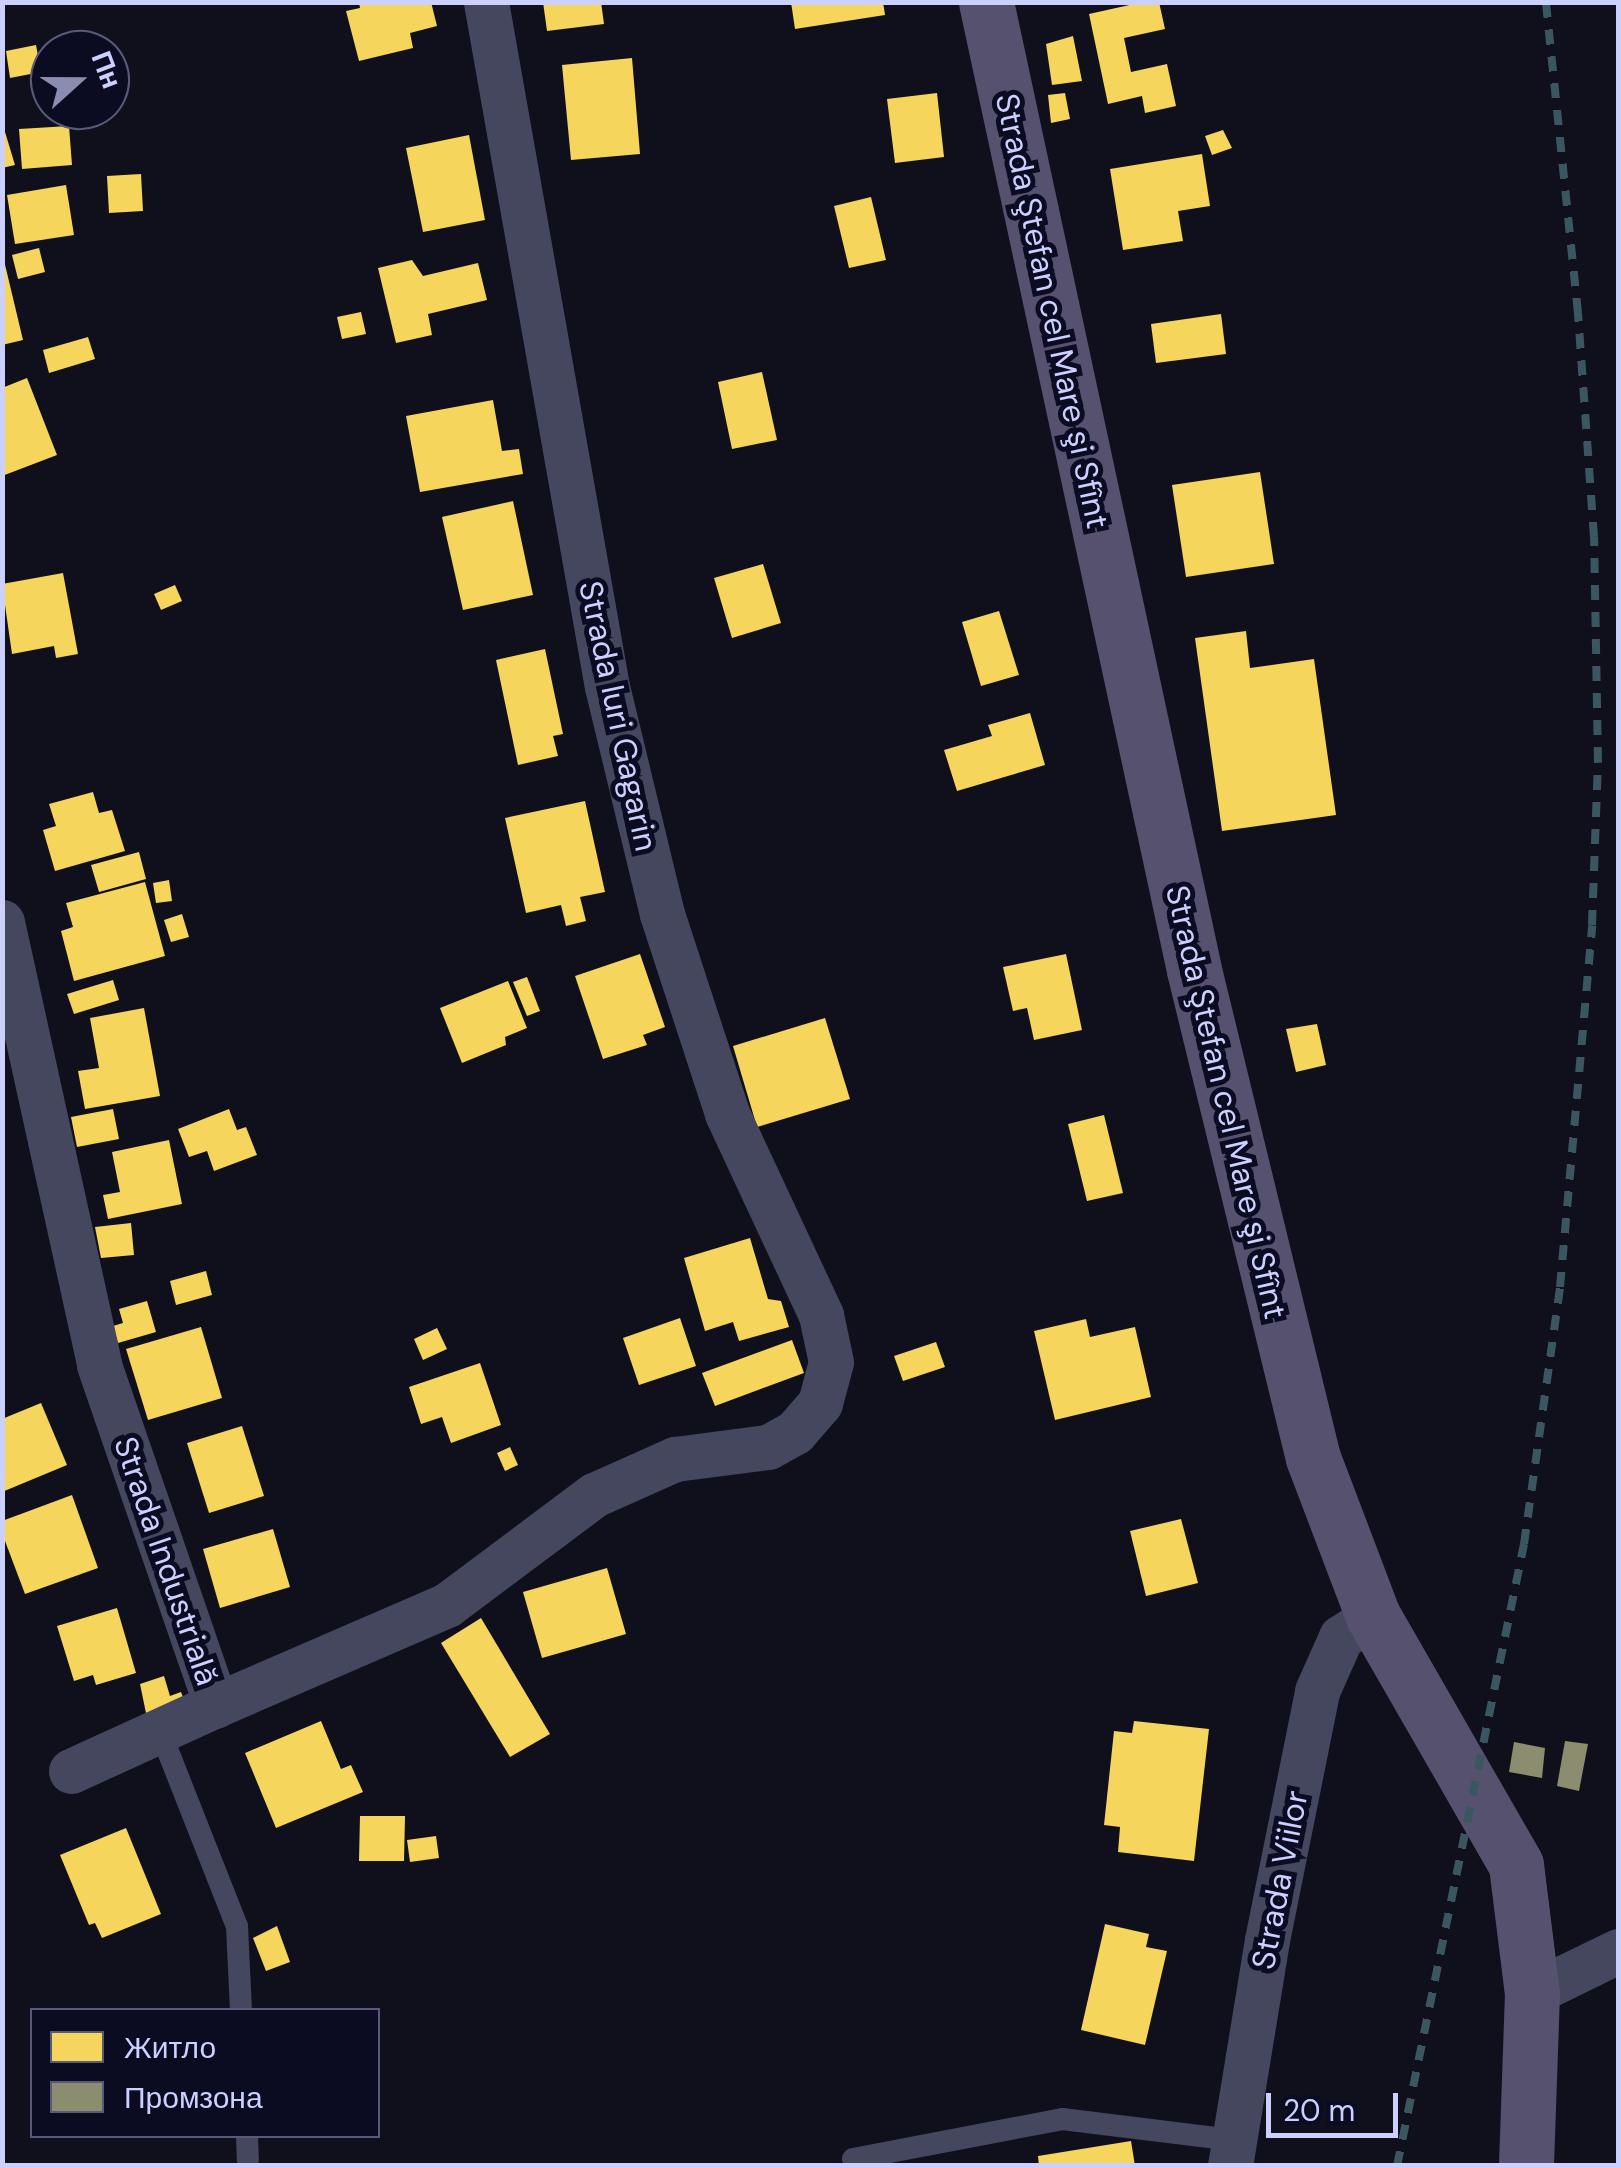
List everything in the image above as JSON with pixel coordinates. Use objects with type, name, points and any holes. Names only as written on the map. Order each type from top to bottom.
[{"type":"main road","name":"Strada Ştefan cel Mare şi Sfînt","points":[[986,2],[1194,970],[1286,1361],[1338,1533],[1373,1616],[1516,1865],[1532,1993],[1526,2166]]},
{"type":"street","name":"Strada Iuri Gagarin","points":[[486,2],[607,687],[662,914],[727,1113],[822,1315],[832,1362],[820,1403]]},
{"type":"street","name":"Strada Industrială","points":[[2,922],[100,1365],[216,1706],[447,1604],[594,1495],[674,1459],[768,1447],[795,1432],[820,1403]]},
{"type":"street","name":"Strada Viilor","points":[[1232,2153],[1317,1691],[1341,1637],[1373,1616]]},
{"type":"street","points":[[70,1771],[216,1706]]},
{"type":"street","points":[[1532,1993],[1618,1951]]},
{"type":"lane","points":[[160,1731],[238,1926],[241,2008]]},
{"type":"lane","points":[[853,2160],[1062,2120],[1232,2153]]},
{"type":"lane","points":[[246,2138],[248,2161]]},
{"type":"building: Житло","points":[[359,2],[431,2],[437,26],[410,33],[413,48],[359,61],[346,11],[360,8]]},
{"type":"building: Житло","points":[[543,2],[601,2],[604,24],[547,31]]},
{"type":"building: Житло","points":[[791,2],[883,2],[885,15],[795,29]]},
{"type":"building: Житло","points":[[1159,2],[1165,29],[1124,38],[1131,72],[1167,64],[1176,106],[1145,113],[1142,96],[1108,104],[1089,14]]},
{"type":"building: Житло","points":[[1073,36],[1082,81],[1052,85],[1046,44]]},
{"type":"building: Житло","points":[[30,46],[30,74],[10,78],[6,51]]},
{"type":"building: Житло","points":[[632,58],[640,154],[571,160],[562,65]]},
{"type":"building: Житло","points":[[937,93],[944,157],[895,163],[887,99]]},
{"type":"building: Житло","points":[[1065,93],[1070,119],[1051,123],[1048,95]]},
{"type":"building: Житло","points":[[2,122],[15,165],[2,168]]},
{"type":"building: Житло","points":[[19,129],[69,130],[72,165],[22,169]]},
{"type":"building: Житло","points":[[1223,130],[1232,148],[1212,155],[1205,136]]},
{"type":"building: Житло","points":[[469,135],[485,220],[423,232],[406,148]]},
{"type":"building: Житло","points":[[1202,154],[1210,206],[1178,211],[1183,241],[1123,250],[1110,169]]},
{"type":"building: Житло","points":[[141,174],[143,211],[109,213],[107,176]]},
{"type":"building: Житло","points":[[66,185],[74,235],[15,244],[7,195]]},
{"type":"building: Житло","points":[[871,197],[886,260],[849,268],[834,206]]},
{"type":"building: Житло","points":[[39,248],[45,272],[18,279],[12,255]]},
{"type":"building: Житло","points":[[2,252],[23,340],[2,345]]},
{"type":"building: Житло","points":[[412,260],[423,276],[478,263],[487,300],[428,314],[432,335],[396,343],[378,268]]},
{"type":"building: Житло","points":[[361,312],[366,334],[342,339],[337,317]]},
{"type":"building: Житло","points":[[1221,314],[1226,354],[1156,363],[1151,324]]},
{"type":"building: Житло","points":[[88,337],[95,359],[49,373],[43,350]]},
{"type":"building: Житло","points":[[762,372],[777,440],[732,449],[718,382]]},
{"type":"building: Житло","points":[[27,378],[57,455],[2,476],[2,388]]},
{"type":"building: Житло","points":[[493,400],[502,451],[519,449],[523,474],[420,492],[406,416]]},
{"type":"building: Житло","points":[[1260,472],[1274,564],[1186,577],[1172,485]]},
{"type":"building: Житло","points":[[513,501],[533,595],[463,610],[442,517]]},
{"type":"building: Житло","points":[[763,564],[781,623],[732,638],[714,578]]},
{"type":"building: Житло","points":[[63,573],[78,654],[56,658],[54,646],[12,654],[2,584]]},
{"type":"building: Житло","points":[[175,585],[182,601],[161,610],[154,594]]},
{"type":"building: Житло","points":[[999,611],[1019,675],[981,686],[962,622]]},
{"type":"building: Житло","points":[[1246,631],[1250,668],[1314,659],[1336,815],[1222,831],[1195,638]]},
{"type":"building: Житло","points":[[545,649],[563,734],[553,736],[558,756],[518,765],[496,660]]},
{"type":"building: Житло","points":[[1030,713],[1045,765],[957,791],[944,750],[992,736],[988,725]]},
{"type":"building: Житло","points":[[93,792],[99,813],[112,810],[125,851],[55,871],[43,830],[56,826],[49,804]]},
{"type":"building: Житло","points":[[585,801],[605,892],[580,897],[586,921],[566,926],[561,905],[526,913],[505,818]]},
{"type":"building: Житло","points":[[139,852],[146,879],[99,892],[91,865]]},
{"type":"building: Житло","points":[[169,880],[172,901],[156,903],[153,883]]},
{"type":"building: Житло","points":[[145,882],[165,956],[74,981],[61,931],[73,927],[66,903]]},
{"type":"building: Житло","points":[[182,914],[189,937],[171,942],[164,920]]},
{"type":"building: Житло","points":[[640,954],[665,1027],[643,1035],[647,1045],[603,1059],[575,976]]},
{"type":"building: Житло","points":[[1066,954],[1082,1030],[1034,1040],[1027,1008],[1013,1011],[1003,967]]},
{"type":"building: Житло","points":[[527,977],[540,1011],[527,1016],[513,982]]},
{"type":"building: Житло","points":[[113,980],[119,1000],[74,1014],[67,994]]},
{"type":"building: Житло","points":[[508,981],[527,1028],[505,1037],[506,1045],[462,1063],[440,1008]]},
{"type":"building: Житло","points":[[144,1008],[160,1096],[85,1109],[78,1071],[99,1068],[90,1018]]},
{"type":"building: Житло","points":[[825,1018],[850,1099],[757,1127],[733,1046]]},
{"type":"building: Житло","points":[[1317,1024],[1326,1065],[1296,1072],[1286,1029]]},
{"type":"building: Житло","points":[[113,1109],[119,1139],[77,1147],[71,1117]]},
{"type":"building: Житло","points":[[229,1109],[237,1130],[246,1127],[257,1155],[214,1171],[207,1151],[189,1157],[178,1129]]},
{"type":"building: Житло","points":[[1104,1115],[1123,1193],[1087,1201],[1068,1124]]},
{"type":"building: Житло","points":[[169,1140],[182,1204],[108,1219],[103,1195],[120,1192],[112,1152]]},
{"type":"building: Житло","points":[[131,1223],[134,1255],[101,1258],[95,1227]]},
{"type":"building: Житло","points":[[750,1238],[768,1299],[781,1301],[789,1327],[739,1341],[733,1322],[705,1331],[684,1258]]},
{"type":"building: Житло","points":[[206,1271],[212,1295],[176,1305],[170,1281]]},
{"type":"building: Житло","points":[[147,1301],[156,1332],[118,1343],[113,1326],[123,1323],[119,1309]]},
{"type":"building: Житло","points":[[680,1318],[696,1366],[639,1385],[623,1338]]},
{"type":"building: Житло","points":[[1086,1319],[1090,1337],[1135,1327],[1151,1397],[1055,1420],[1034,1331]]},
{"type":"building: Житло","points":[[201,1327],[222,1398],[148,1420],[126,1349]]},
{"type":"building: Житло","points":[[437,1328],[447,1349],[423,1360],[414,1339]]},
{"type":"building: Житло","points":[[792,1340],[804,1373],[715,1406],[702,1373]]},
{"type":"building: Житло","points":[[936,1342],[945,1367],[903,1381],[894,1356]]},
{"type":"building: Житло","points":[[480,1363],[501,1425],[451,1443],[442,1417],[421,1424],[409,1387]]},
{"type":"building: Житло","points":[[41,1403],[67,1465],[2,1492],[2,1419]]},
{"type":"building: Житло","points":[[242,1426],[264,1496],[209,1513],[187,1443]]},
{"type":"building: Житло","points":[[510,1447],[518,1465],[505,1471],[497,1453]]},
{"type":"building: Житло","points":[[72,1495],[98,1568],[25,1594],[2,1533],[2,1521]]},
{"type":"building: Житло","points":[[1181,1519],[1198,1583],[1146,1596],[1130,1531]]},
{"type":"building: Житло","points":[[273,1529],[290,1587],[220,1608],[203,1549]]},
{"type":"building: Житло","points":[[607,1568],[626,1634],[542,1658],[523,1592]]},
{"type":"building: Житло","points":[[117,1608],[136,1673],[96,1685],[93,1675],[74,1681],[57,1626]]},
{"type":"building: Житло","points":[[481,1618],[550,1734],[510,1757],[441,1643]]},
{"type":"building: Житло","points":[[164,1676],[170,1696],[181,1692],[186,1705],[147,1718],[140,1684]]},
{"type":"building: Житло","points":[[321,1721],[341,1769],[351,1765],[363,1792],[276,1828],[245,1753]]},
{"type":"building: Житло","points":[[1134,1721],[1209,1729],[1194,1861],[1118,1852],[1120,1827],[1104,1825],[1114,1731],[1132,1733]]},
{"type":"building: Житло","points":[[360,1816],[405,1816],[404,1861],[359,1861]]},
{"type":"building: Житло","points":[[126,1828],[161,1914],[102,1938],[95,1923],[89,1925],[60,1855]]},
{"type":"building: Житло","points":[[436,1836],[439,1858],[410,1862],[407,1840]]},
{"type":"building: Житло","points":[[1105,1924],[1149,1934],[1146,1947],[1167,1951],[1145,2045],[1081,2030]]},
{"type":"building: Житло","points":[[277,1926],[290,1962],[266,1971],[253,1938]]},
{"type":"building: Житло","points":[[1131,2141],[1135,2166],[1039,2166],[1038,2156]]},
{"type":"building: Промзона","points":[[1565,1741],[1588,1744],[1579,1791],[1557,1786]]},
{"type":"building: Промзона","points":[[1514,1742],[1545,1748],[1542,1778],[1509,1772]]},
{"type":"railway","points":[[1397,2166],[1524,1544],[1560,1287],[1592,925],[1598,762],[1594,537],[1578,313],[1546,2]]}]
